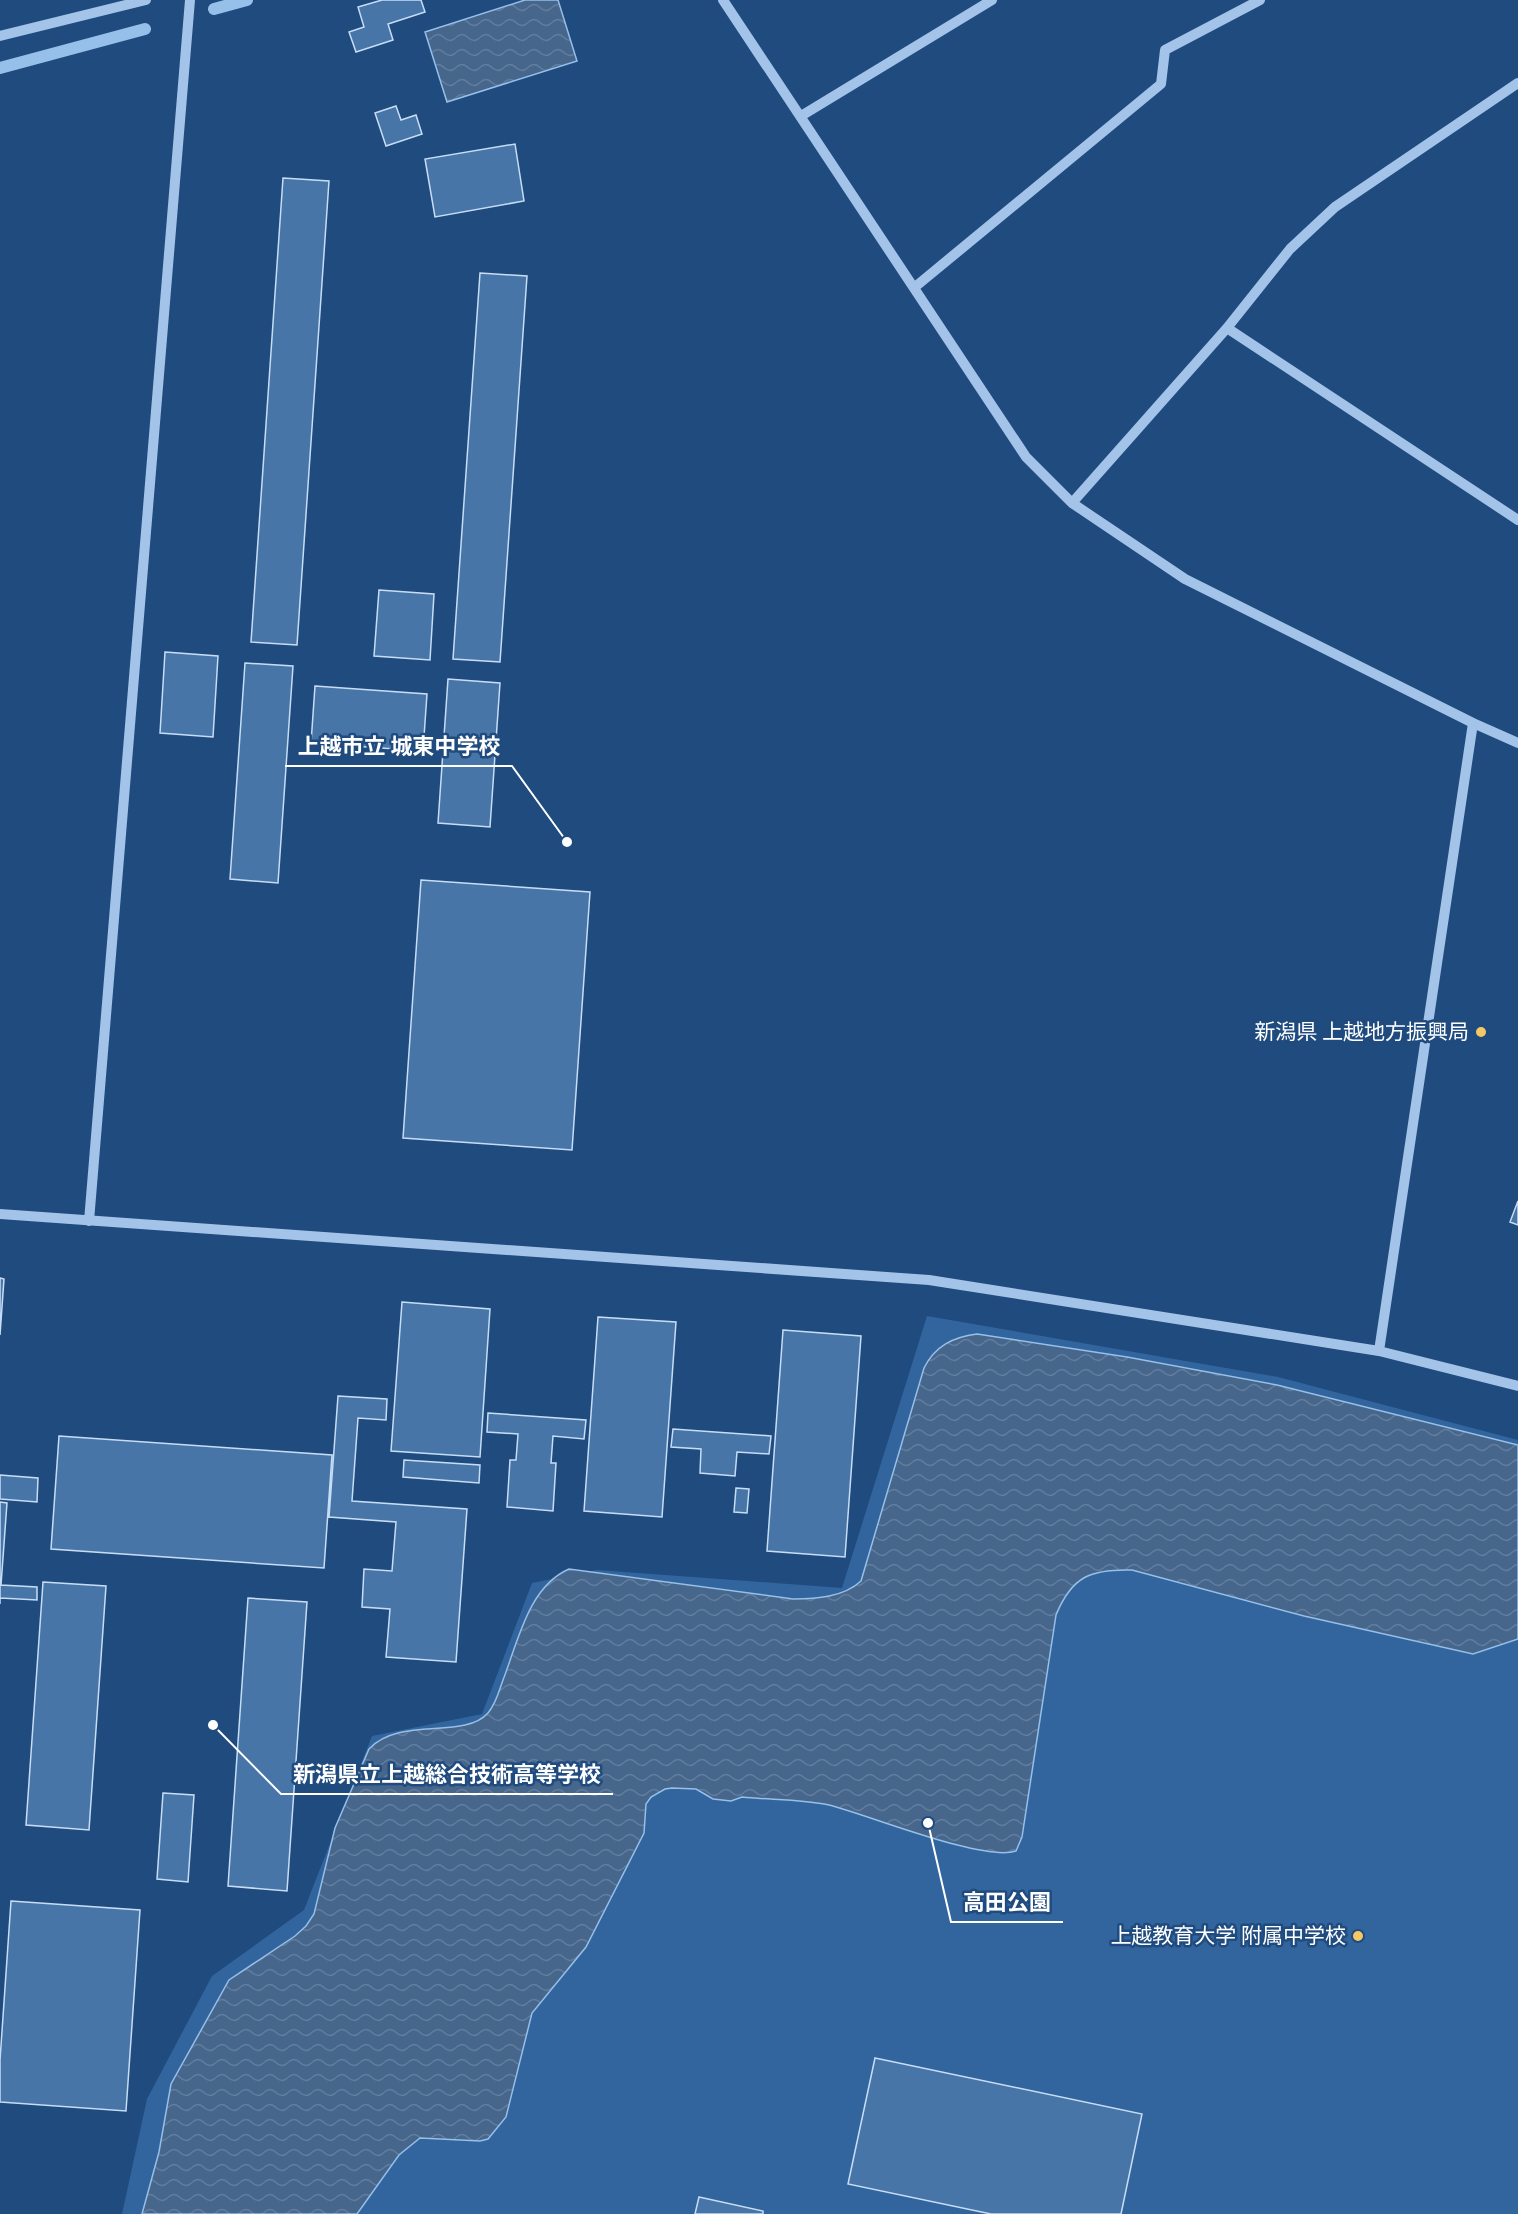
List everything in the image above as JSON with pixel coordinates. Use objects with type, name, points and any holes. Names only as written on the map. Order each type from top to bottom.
[{"type":"street","points":[[0,36],[146,0]]},
{"type":"street","points":[[89,1221],[190,0]]},
{"type":"street","points":[[723,0],[1026,457],[1072,503],[1185,579],[1473,723],[1518,743]]},
{"type":"street","points":[[801,116],[992,0]]},
{"type":"street","points":[[915,287],[1161,84],[1166,50],[1260,0]]},
{"type":"street","points":[[1072,503],[1227,328],[1290,249],[1335,207],[1518,83]]},
{"type":"street","points":[[1227,328],[1518,520]]},
{"type":"street","points":[[1379,1351],[1473,723]]},
{"type":"street","points":[[0,1214],[929,1280],[1379,1351],[1518,1386]]},
{"type":"shaded area","points":[[927,1316],[1278,1377],[1518,1440],[1518,2214],[122,2214],[147,2099],[212,1976],[304,1910],[372,1736],[482,1714],[532,1583],[597,1570],[842,1588]]},
{"type":"water","points":[[525,0],[558,0],[577,61],[447,102],[425,32]]},
{"type":"water","points":[[977,1334],[1127,1357],[1277,1385],[1518,1445],[1518,1639],[1473,1654],[1304,1616],[1132,1570],[1105,1571],[1094,1574],[1076,1583],[1062,1602],[1056,1615],[1022,1837],[1016,1851],[1000,1853],[953,1844],[818,1803],[742,1797],[731,1801],[713,1799],[696,1789],[665,1789],[651,1797],[646,1804],[644,1833],[586,1947],[532,2013],[506,2117],[488,2139],[480,2141],[420,2138],[399,2155],[357,2214],[142,2214],[159,2152],[171,2084],[229,1980],[295,1936],[314,1914],[335,1828],[369,1749],[382,1739],[397,1733],[464,1725],[477,1721],[488,1713],[497,1697],[526,1617],[534,1602],[555,1577],[569,1569],[793,1599],[829,1596],[854,1586],[861,1581],[924,1368],[939,1348],[960,1337]]},
{"type":"building","points":[[382,0],[421,0],[425,12],[388,24],[393,40],[356,52],[349,32],[364,27],[358,7]]},
{"type":"building","points":[[396,106],[401,120],[416,115],[422,134],[386,146],[375,113]]},
{"type":"building","points":[[515,144],[524,201],[435,217],[425,159]]},
{"type":"building","points":[[283,178],[329,181],[297,645],[251,642]]},
{"type":"building","points":[[480,273],[527,276],[500,662],[453,659]]},
{"type":"building","points":[[379,590],[434,594],[430,660],[374,656]]},
{"type":"building","points":[[165,652],[218,656],[213,737],[160,733]]},
{"type":"building","points":[[245,663],[293,666],[278,883],[230,879]]},
{"type":"building","points":[[448,679],[500,683],[490,827],[438,823]]},
{"type":"building","points":[[315,686],[427,694],[423,751],[311,743]]},
{"type":"building","points":[[421,880],[590,892],[572,1150],[403,1138]]},
{"type":"building","points":[[1518,1201],[1518,1225],[1510,1222]]},
{"type":"building","points":[[0,1278],[4,1279],[0,1335]]},
{"type":"building","points":[[402,1302],[490,1309],[480,1457],[391,1451]]},
{"type":"building","points":[[598,1317],[676,1322],[662,1517],[584,1511]]},
{"type":"building","points":[[783,1330],[861,1336],[845,1557],[767,1551]]},
{"type":"building","points":[[338,1396],[387,1399],[386,1420],[358,1418],[352,1501],[467,1509],[456,1662],[386,1657],[390,1609],[362,1607],[364,1569],[392,1571],[396,1522],[329,1517]]},
{"type":"building","points":[[488,1413],[586,1420],[584,1439],[553,1436],[551,1463],[556,1463],[553,1511],[507,1507],[510,1460],[516,1460],[518,1434],[487,1432]]},
{"type":"building","points":[[673,1429],[771,1436],[769,1454],[737,1452],[735,1476],[700,1473],[701,1449],[671,1447]]},
{"type":"building","points":[[59,1436],[332,1455],[324,1568],[51,1549]]},
{"type":"building","points":[[404,1460],[480,1465],[479,1483],[403,1477]]},
{"type":"building","points":[[0,1475],[38,1478],[37,1502],[0,1499]]},
{"type":"building","points":[[736,1488],[749,1489],[747,1513],[734,1512]]},
{"type":"building","points":[[0,1502],[7,1503],[1,1585],[37,1587],[37,1600],[0,1598]]},
{"type":"building","points":[[43,1582],[106,1586],[89,1830],[26,1825]]},
{"type":"building","points":[[248,1598],[307,1602],[287,1891],[228,1886]]},
{"type":"building","points":[[163,1793],[194,1795],[188,1882],[157,1879]]},
{"type":"building","points":[[11,1901],[140,1910],[126,2111],[0,2102],[0,2060]]},
{"type":"building","points":[[875,2058],[1142,2114],[1121,2214],[991,2214],[848,2184]]},
{"type":"building","points":[[699,2197],[763,2211],[763,2214],[695,2214]]},
{"type":"waterway","points":[[214,9],[247,0]]},
{"type":"waterway","points":[[0,68],[145,29]]},
{"type":"place","name":"上越市立 城東中学校","points":[[567,842]]},
{"type":"place","name":"新潟県 上越地方振興局","points":[[1481,1032]]},
{"type":"place","name":"新潟県立上越総合技術高等学校","points":[[213,1725]]},
{"type":"place","name":"高田公園","points":[[928,1823]]},
{"type":"place","name":"上越教育大学 附属中学校","points":[[1358,1936]]}]
